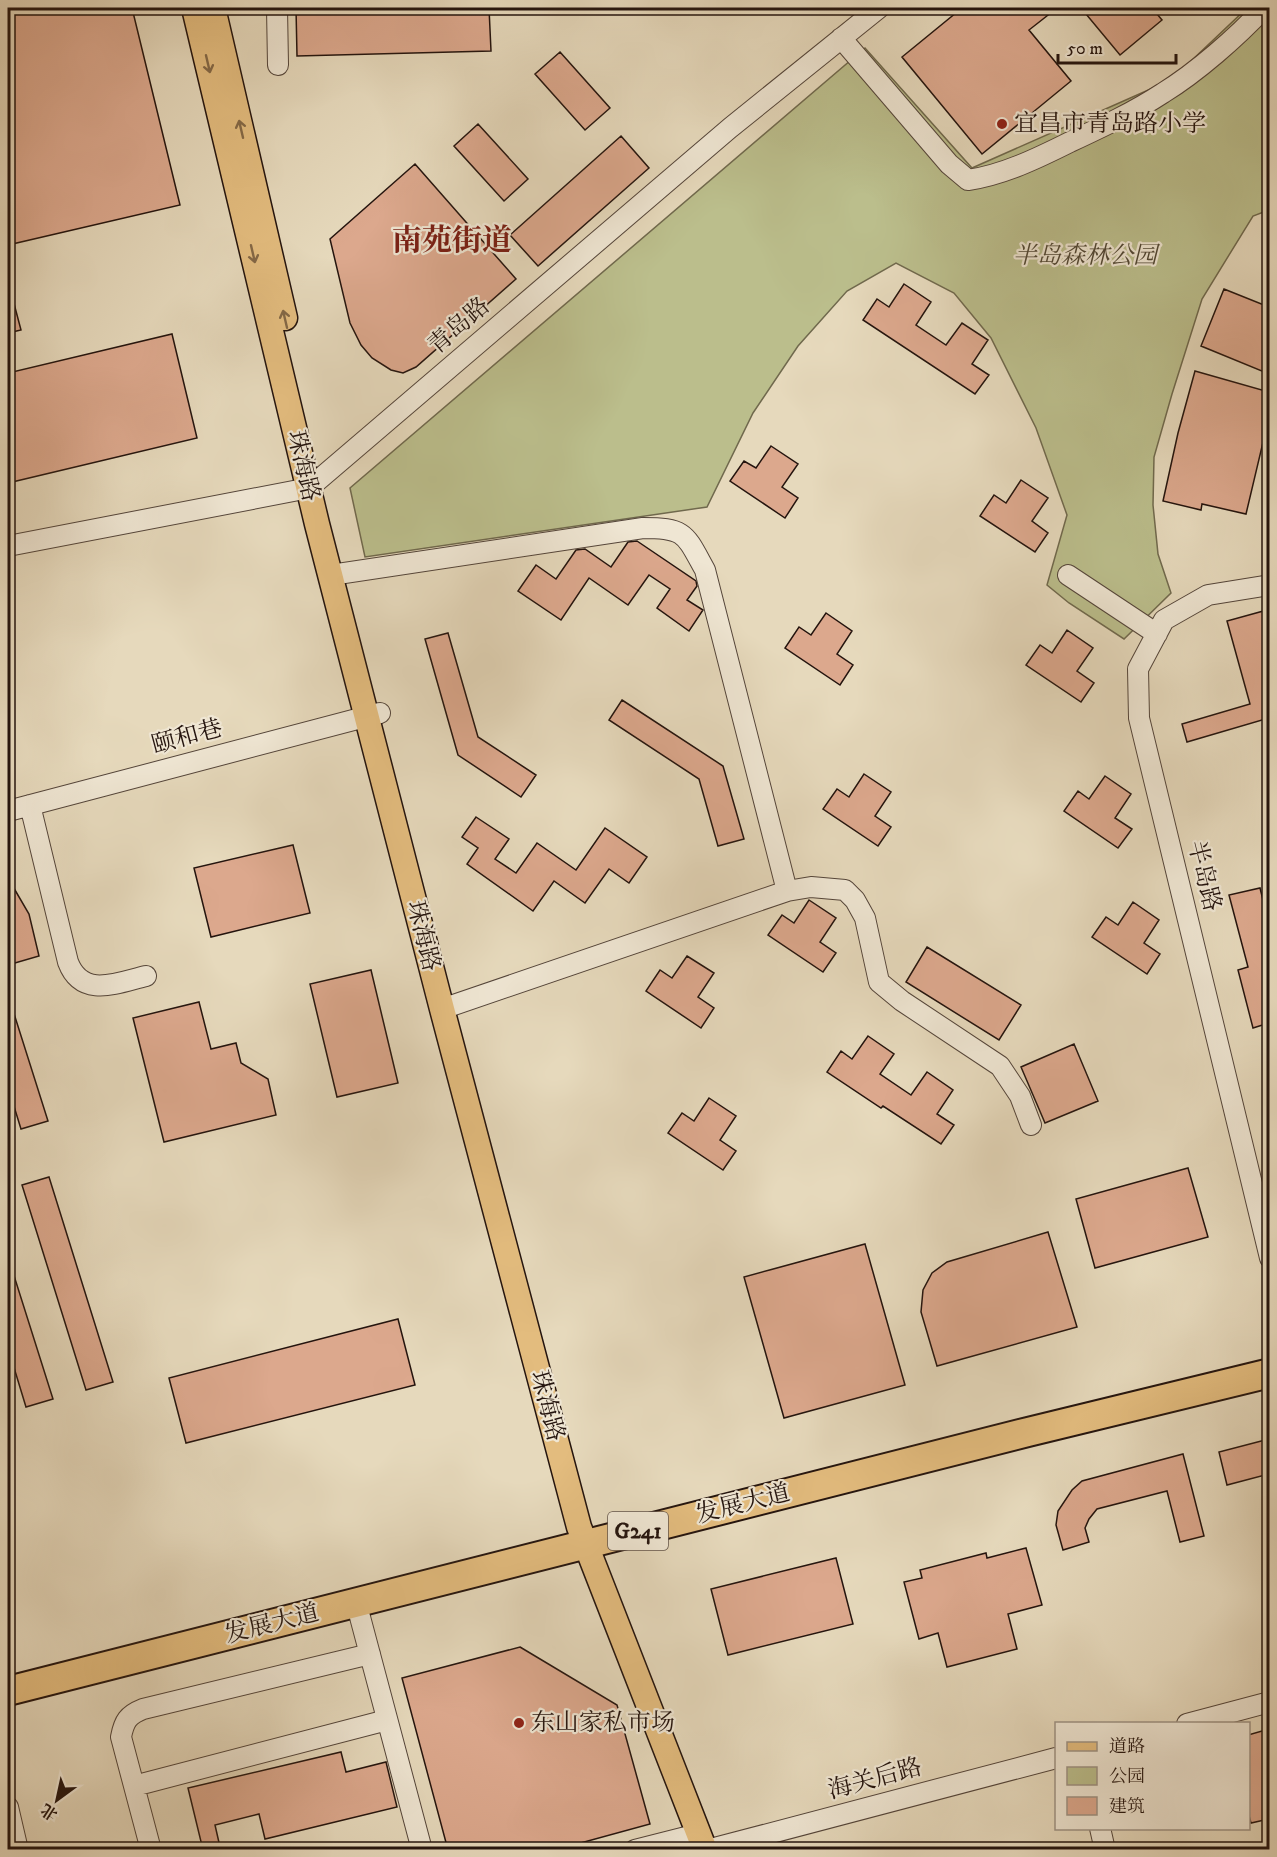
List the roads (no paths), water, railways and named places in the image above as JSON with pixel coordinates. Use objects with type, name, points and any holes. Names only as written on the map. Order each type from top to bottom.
[{"type":"highway","name":"发展大道","points":[[8,1691],[356,1602],[586,1535],[1035,1411],[1269,1354]]},
{"type":"highway","name":"发展大道","points":[[8,1672],[1028,1432],[1269,1373]]},
{"type":"main road","name":"珠海路","points":[[194,8],[448,1007],[586,1535],[707,1846]]},
{"type":"main road","name":"珠海路","points":[[213,8],[315,483]]},
{"type":"street","points":[[277,8],[279,65]]},
{"type":"street","name":"青岛路","points":[[8,546],[315,483],[730,128],[879,8]]},
{"type":"street","points":[[841,38],[949,164],[968,180],[986,177],[1044,155],[1114,121],[1164,92],[1218,51],[1264,8]]},
{"type":"street","points":[[338,574],[643,528],[671,528],[688,539],[705,570],[787,891]]},
{"type":"street","points":[[1068,575],[1157,633]]},
{"type":"street","name":"半岛路","points":[[1269,585],[1208,594],[1164,620],[1138,669],[1139,718],[1269,1253]]},
{"type":"street","name":"颐和巷","points":[[8,811],[374,714]]},
{"type":"street","points":[[30,805],[72,974],[84,984],[104,986],[146,976]]},
{"type":"street","points":[[448,1007],[787,891],[810,887],[845,890],[855,900],[865,918],[879,982],[902,1001],[1000,1066],[1020,1096],[1032,1125]]},
{"type":"street","points":[[356,1602],[422,1850]]},
{"type":"street","points":[[151,1850],[121,1737],[123,1724],[130,1715],[143,1709],[370,1654]]},
{"type":"street","points":[[1194,1722],[1269,1702]]},
{"type":"street","points":[[134,1786],[387,1720]]},
{"type":"street","name":"海关后路","points":[[635,1850],[707,1846],[1055,1758]]},
{"type":"street","points":[[8,1807],[18,1850]]},
{"type":"street","points":[[1100,1830],[1105,1850]]},
{"type":"place","name":"宜昌市青岛路小学","points":[[1002,124]]},
{"type":"place","name":"东山家私市场","points":[[519,1723]]},
{"type":"district","name":"南苑街道","points":[[452,241]]},
{"type":"park label","name":"半岛森林公园","points":[[1085,256]]}]
